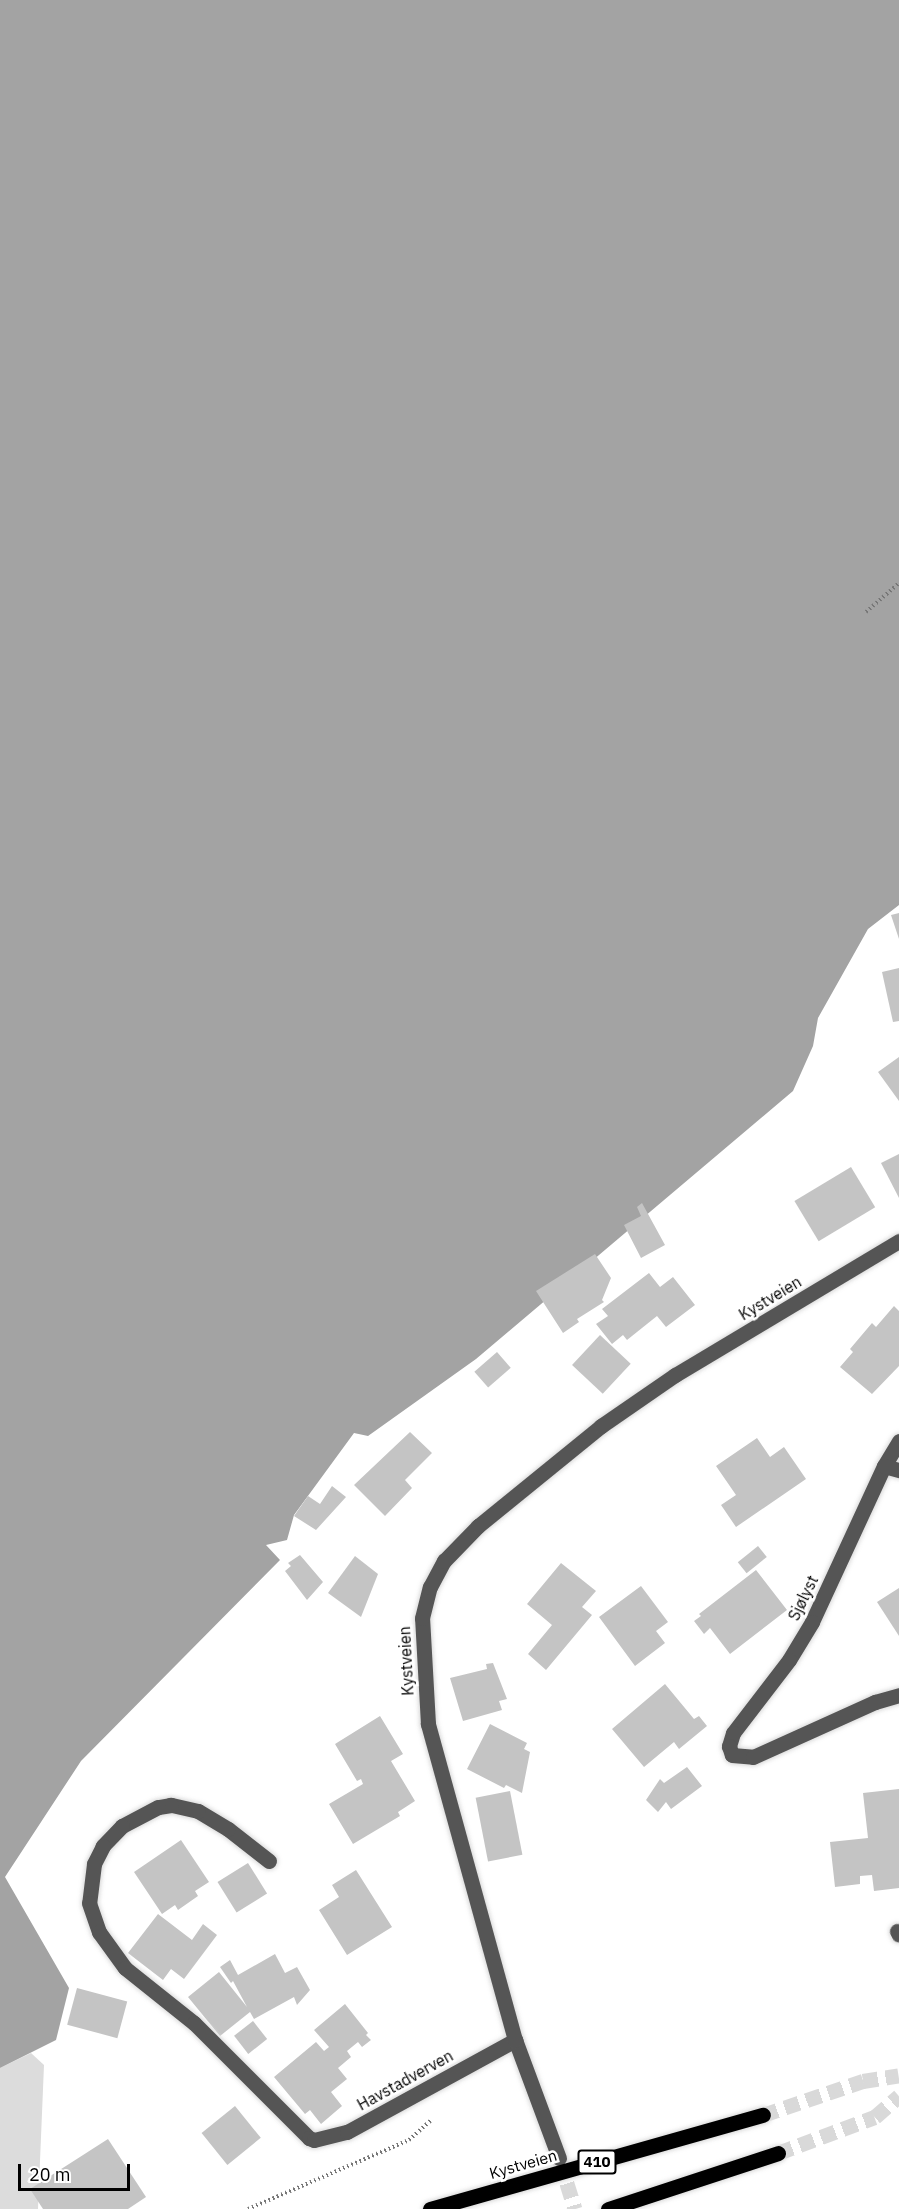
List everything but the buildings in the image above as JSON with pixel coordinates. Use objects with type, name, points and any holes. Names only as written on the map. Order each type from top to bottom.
[{"type":"main road","name":"Kystveien","points":[[430,2209],[763,2115]]},
{"type":"main road","points":[[608,2209],[778,2153]]},
{"type":"street","name":"Kystveien","points":[[559,2158],[515,2040],[428,1724],[422,1618],[430,1587],[444,1561],[478,1526],[601,1426],[675,1375],[899,1241]]},
{"type":"street","name":"Sjølyst","points":[[899,1440],[892,1468],[812,1622],[789,1659],[733,1733],[729,1746],[732,1755],[753,1757],[875,1702],[899,1695]]},
{"type":"street","name":"Havstadverven","points":[[269,1861],[228,1828],[198,1811],[171,1805],[158,1807],[122,1826],[103,1846],[94,1864],[88,1903],[99,1932],[125,1968],[194,2023],[309,2138],[314,2140],[347,2132],[515,2040]]},
{"type":"path","points":[[866,612],[899,584]]},
{"type":"shaded area","points":[[0,0],[899,0],[899,905],[868,929],[818,1018],[813,1046],[793,1091],[476,1359],[368,1436],[354,1433],[294,1515],[287,1540],[266,1545],[280,1560],[81,1761],[5,1877],[69,1988],[56,2040],[0,2068]]},
{"type":"shaded area","points":[[31,2053],[44,2065],[38,2209],[0,2209],[0,2068]]},
{"type":"tunnel","points":[[763,2115],[863,2081],[899,2075]]},
{"type":"tunnel","points":[[778,2153],[875,2117],[899,2096]]},
{"type":"tunnel","points":[[560,2161],[575,2209]]}]
